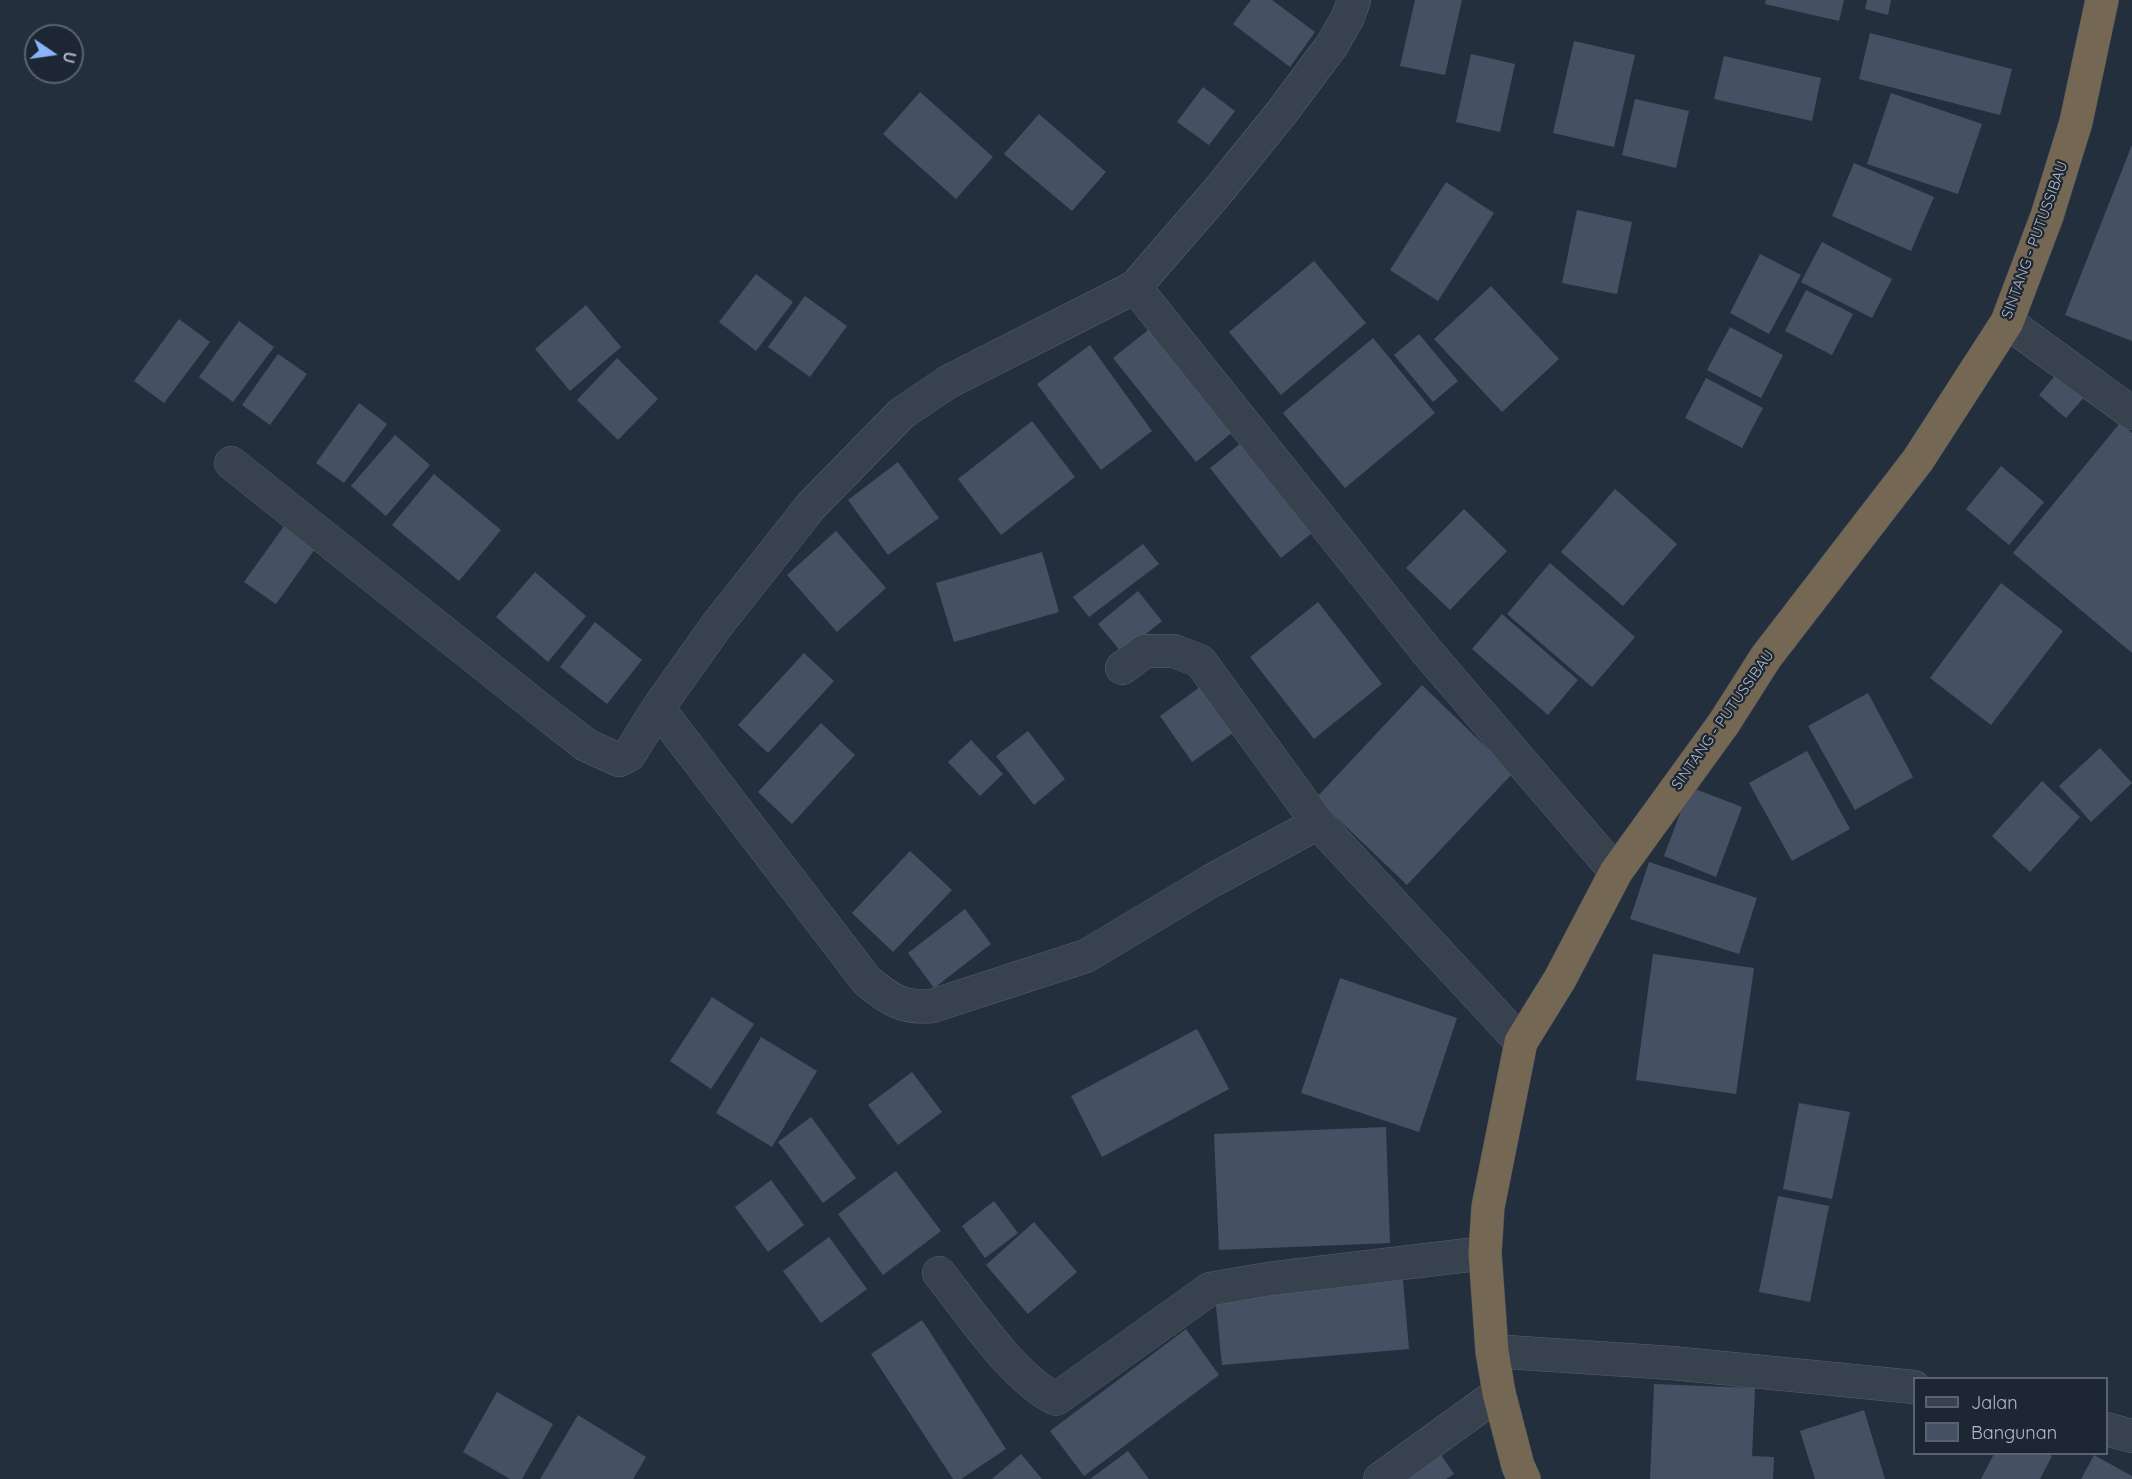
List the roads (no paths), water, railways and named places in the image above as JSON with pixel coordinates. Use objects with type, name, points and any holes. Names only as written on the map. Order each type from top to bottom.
[{"type":"highway","name":"SINTANG - PUTUSSIBAU","points":[[1524,1479],[1499,1393],[1492,1351],[1485,1253],[1488,1207],[1521,1042],[1560,979],[1616,872],[1724,723],[1766,657],[1918,460],[2007,322],[2047,216],[2076,122],[2103,0]]},
{"type":"street","points":[[231,463],[586,745],[619,760],[629,755],[658,708],[717,625],[811,506],[901,414],[948,382],[1135,287],[1219,190],[1282,112],[1332,45],[1348,17],[1354,0]]},
{"type":"street","points":[[1135,287],[1428,653],[1616,872]]},
{"type":"street","points":[[2007,322],[2132,413]]},
{"type":"street","points":[[1122,668],[1145,651],[1174,651],[1200,661],[1318,823],[1521,1042]]},
{"type":"street","points":[[658,708],[867,981],[892,1002],[914,1008],[932,1006],[1086,956],[1211,881],[1318,823]]},
{"type":"street","points":[[939,1273],[1017,1369],[1040,1392],[1056,1399],[1210,1289],[1268,1279],[1485,1253]]},
{"type":"street","points":[[1492,1351],[1672,1363],[1913,1387]]},
{"type":"street","points":[[1380,1479],[1499,1393]]},
{"type":"street","points":[[2108,1430],[2132,1436]]}]
